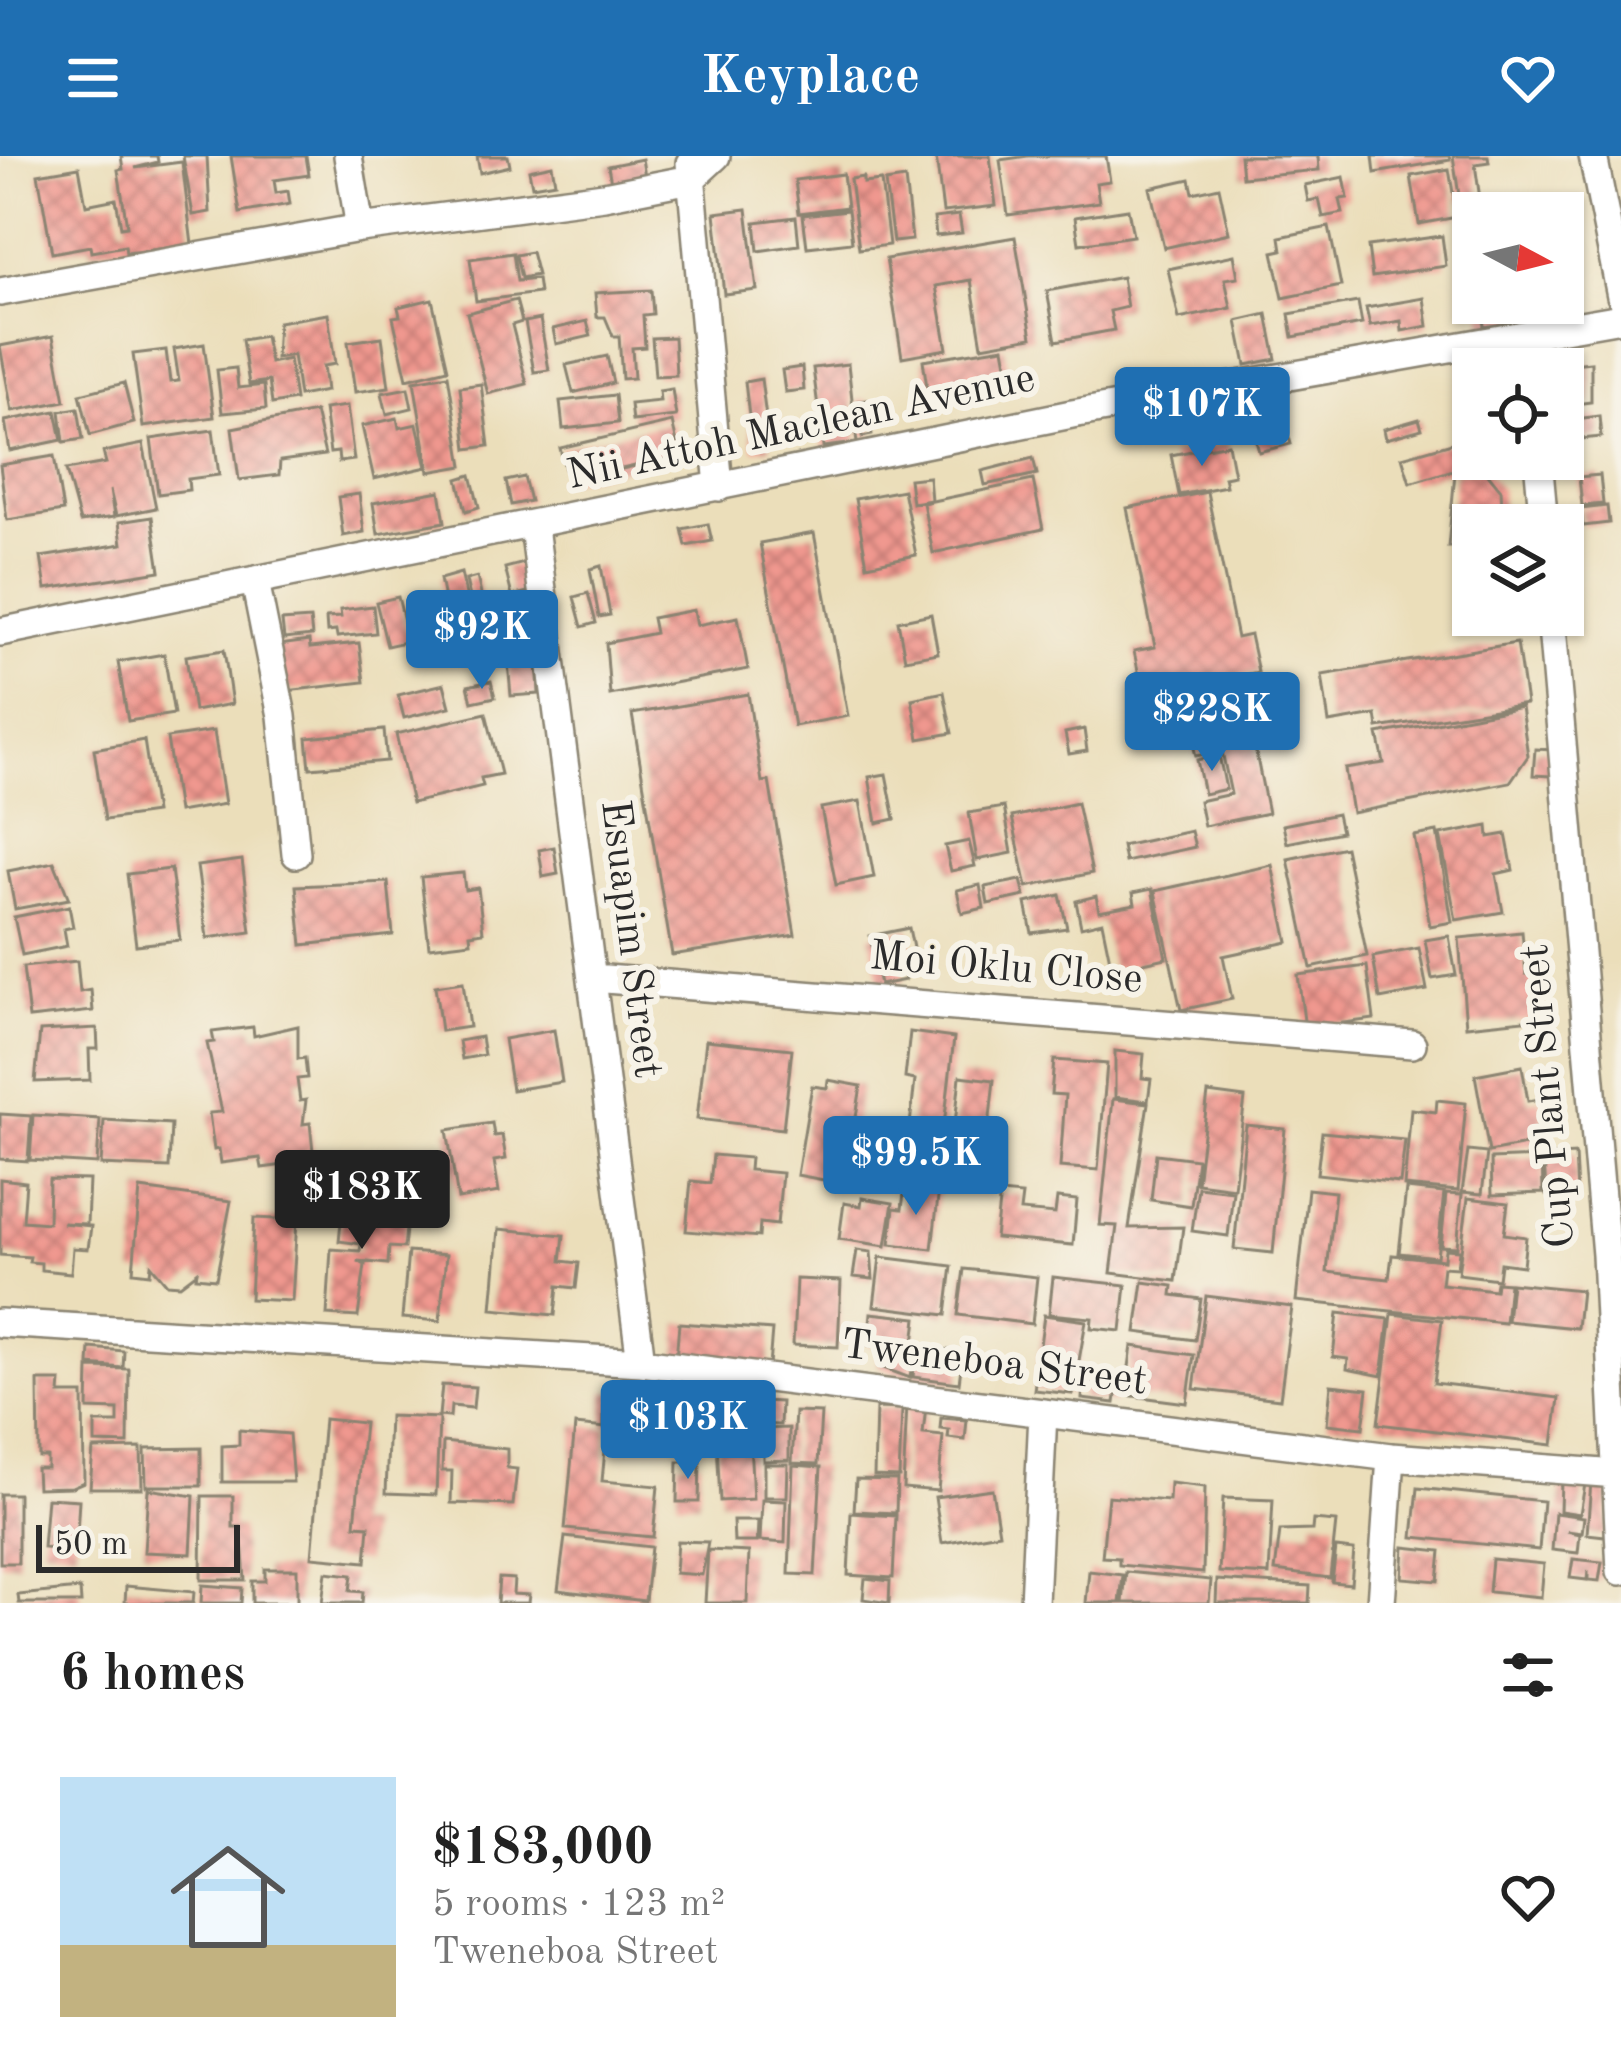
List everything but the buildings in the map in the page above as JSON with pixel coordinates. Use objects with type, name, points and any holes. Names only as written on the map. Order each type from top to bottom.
[{"type":"street","points":[[348,156],[360,228]]},
{"type":"street","points":[[0,292],[360,228],[604,196],[716,156]]},
{"type":"street","points":[[1593,156],[1621,296]]},
{"type":"street","points":[[690,167],[719,487]]},
{"type":"street","name":"Nii Attoh Maclean Avenue","points":[[0,632],[1072,414],[1621,318]]},
{"type":"street","points":[[1528,334],[1529,348]]},
{"type":"street","name":"Esuapim Street","points":[[534,526],[641,1362]]},
{"type":"street","points":[[255,580],[282,716],[296,854]]},
{"type":"street","name":"Cup Plant Street","points":[[1553,636],[1619,1463],[1621,1570]]},
{"type":"street","name":"Moi Oklu Close","points":[[593,978],[1412,1044]]},
{"type":"street","name":"Tweneboa Street","points":[[0,1323],[641,1362],[1390,1457],[1619,1463]]},
{"type":"street","points":[[1034,1603],[1043,1413]]},
{"type":"street","points":[[1381,1603],[1390,1457]]}]
